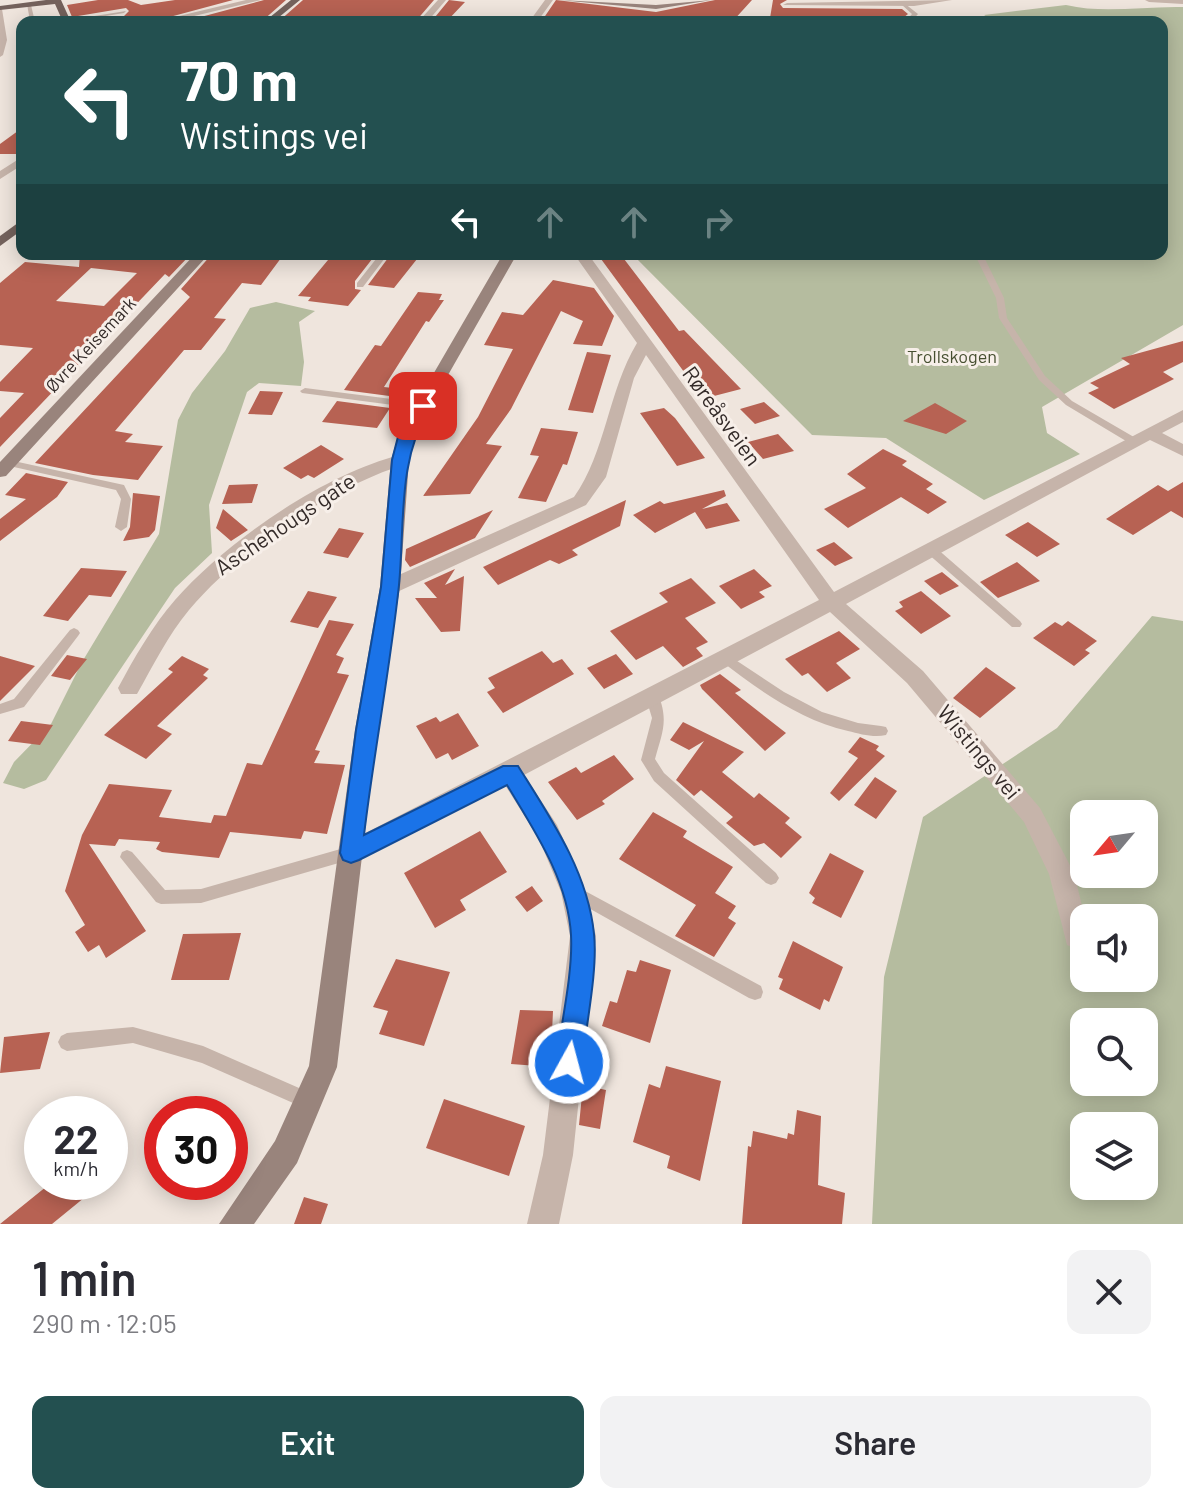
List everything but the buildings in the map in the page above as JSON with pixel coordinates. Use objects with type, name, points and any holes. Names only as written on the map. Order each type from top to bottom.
[{"type":"main road","points":[[276,16],[296,0]]},
{"type":"main road","points":[[563,0],[655,7],[708,0]]},
{"type":"main road","points":[[0,11],[58,1]]},
{"type":"main road","points":[[0,242],[16,229]]},
{"type":"main road","name":"Øvre Keisemark","points":[[4,468],[196,260]]},
{"type":"main road","points":[[235,1224],[286,1152],[323,1067],[332,1018],[366,730],[390,587],[400,460],[407,433],[507,260]]},
{"type":"street","points":[[185,16],[257,0]]},
{"type":"street","points":[[427,16],[442,0]]},
{"type":"street","points":[[783,6],[948,0]]},
{"type":"street","points":[[1149,0],[1183,2]]},
{"type":"street","name":"Røreåsveien","points":[[585,260],[643,346],[830,601]]},
{"type":"street","points":[[390,587],[580,501],[597,477],[626,378],[643,346]]},
{"type":"street","points":[[351,853],[653,698],[1183,415]]},
{"type":"street","points":[[1142,438],[1183,451]]},
{"type":"street","name":"Aschehougs gate","points":[[129,688],[180,608],[206,578],[358,474],[400,460]]},
{"type":"street","name":"Wistings vei","points":[[830,601],[915,677],[1032,815],[1061,873],[1070,911]]},
{"type":"street","points":[[510,773],[548,833],[574,892],[583,936],[558,1155],[543,1224]]},
{"type":"lane","points":[[904,4],[915,14],[913,16]]},
{"type":"lane","points":[[29,5],[32,16]]},
{"type":"lane","points":[[0,11],[0,55]]},
{"type":"lane","points":[[99,16],[124,12]]},
{"type":"lane","points":[[360,285],[379,260]]},
{"type":"lane","points":[[981,260],[997,292],[1003,318],[1042,378],[1069,403],[1142,438]]},
{"type":"lane","points":[[305,391],[423,406]]},
{"type":"lane","name":"Øvre Keisemark","points":[[4,468],[120,487],[126,499],[121,527]]},
{"type":"lane","points":[[931,550],[1016,624]]},
{"type":"lane","points":[[0,709],[19,703],[74,633]]},
{"type":"lane","points":[[725,658],[807,713],[847,730],[881,731]]},
{"type":"lane","points":[[653,698],[659,718],[648,760],[659,777],[771,878]]},
{"type":"lane","points":[[127,857],[161,897],[201,896],[351,853]]},
{"type":"lane","points":[[574,892],[755,992]]},
{"type":"lane","points":[[67,1042],[133,1035],[203,1055],[309,1101]]},
{"type":"green space","name":"Trollskogen","points":[[1066,5],[1109,9],[1183,7],[1183,325],[1042,407],[1047,433],[1080,454],[984,500],[886,438],[812,435],[638,260],[1168,260],[1168,16],[984,15]]},
{"type":"green space","points":[[276,302],[315,311],[299,322],[304,362],[301,386],[259,383],[247,392],[209,505],[212,553],[175,588],[46,780],[24,789],[3,783],[14,762],[51,724],[82,662],[159,534],[178,420],[192,393],[225,351],[250,308]]},
{"type":"green space","points":[[1152,616],[1183,621],[1183,1224],[872,1224],[884,977],[923,817],[1057,728]]},
{"type":"route","points":[[423,406],[407,433],[400,460],[390,587],[366,730],[351,853],[510,773],[548,833],[574,892],[583,936],[569,1063]]}]
